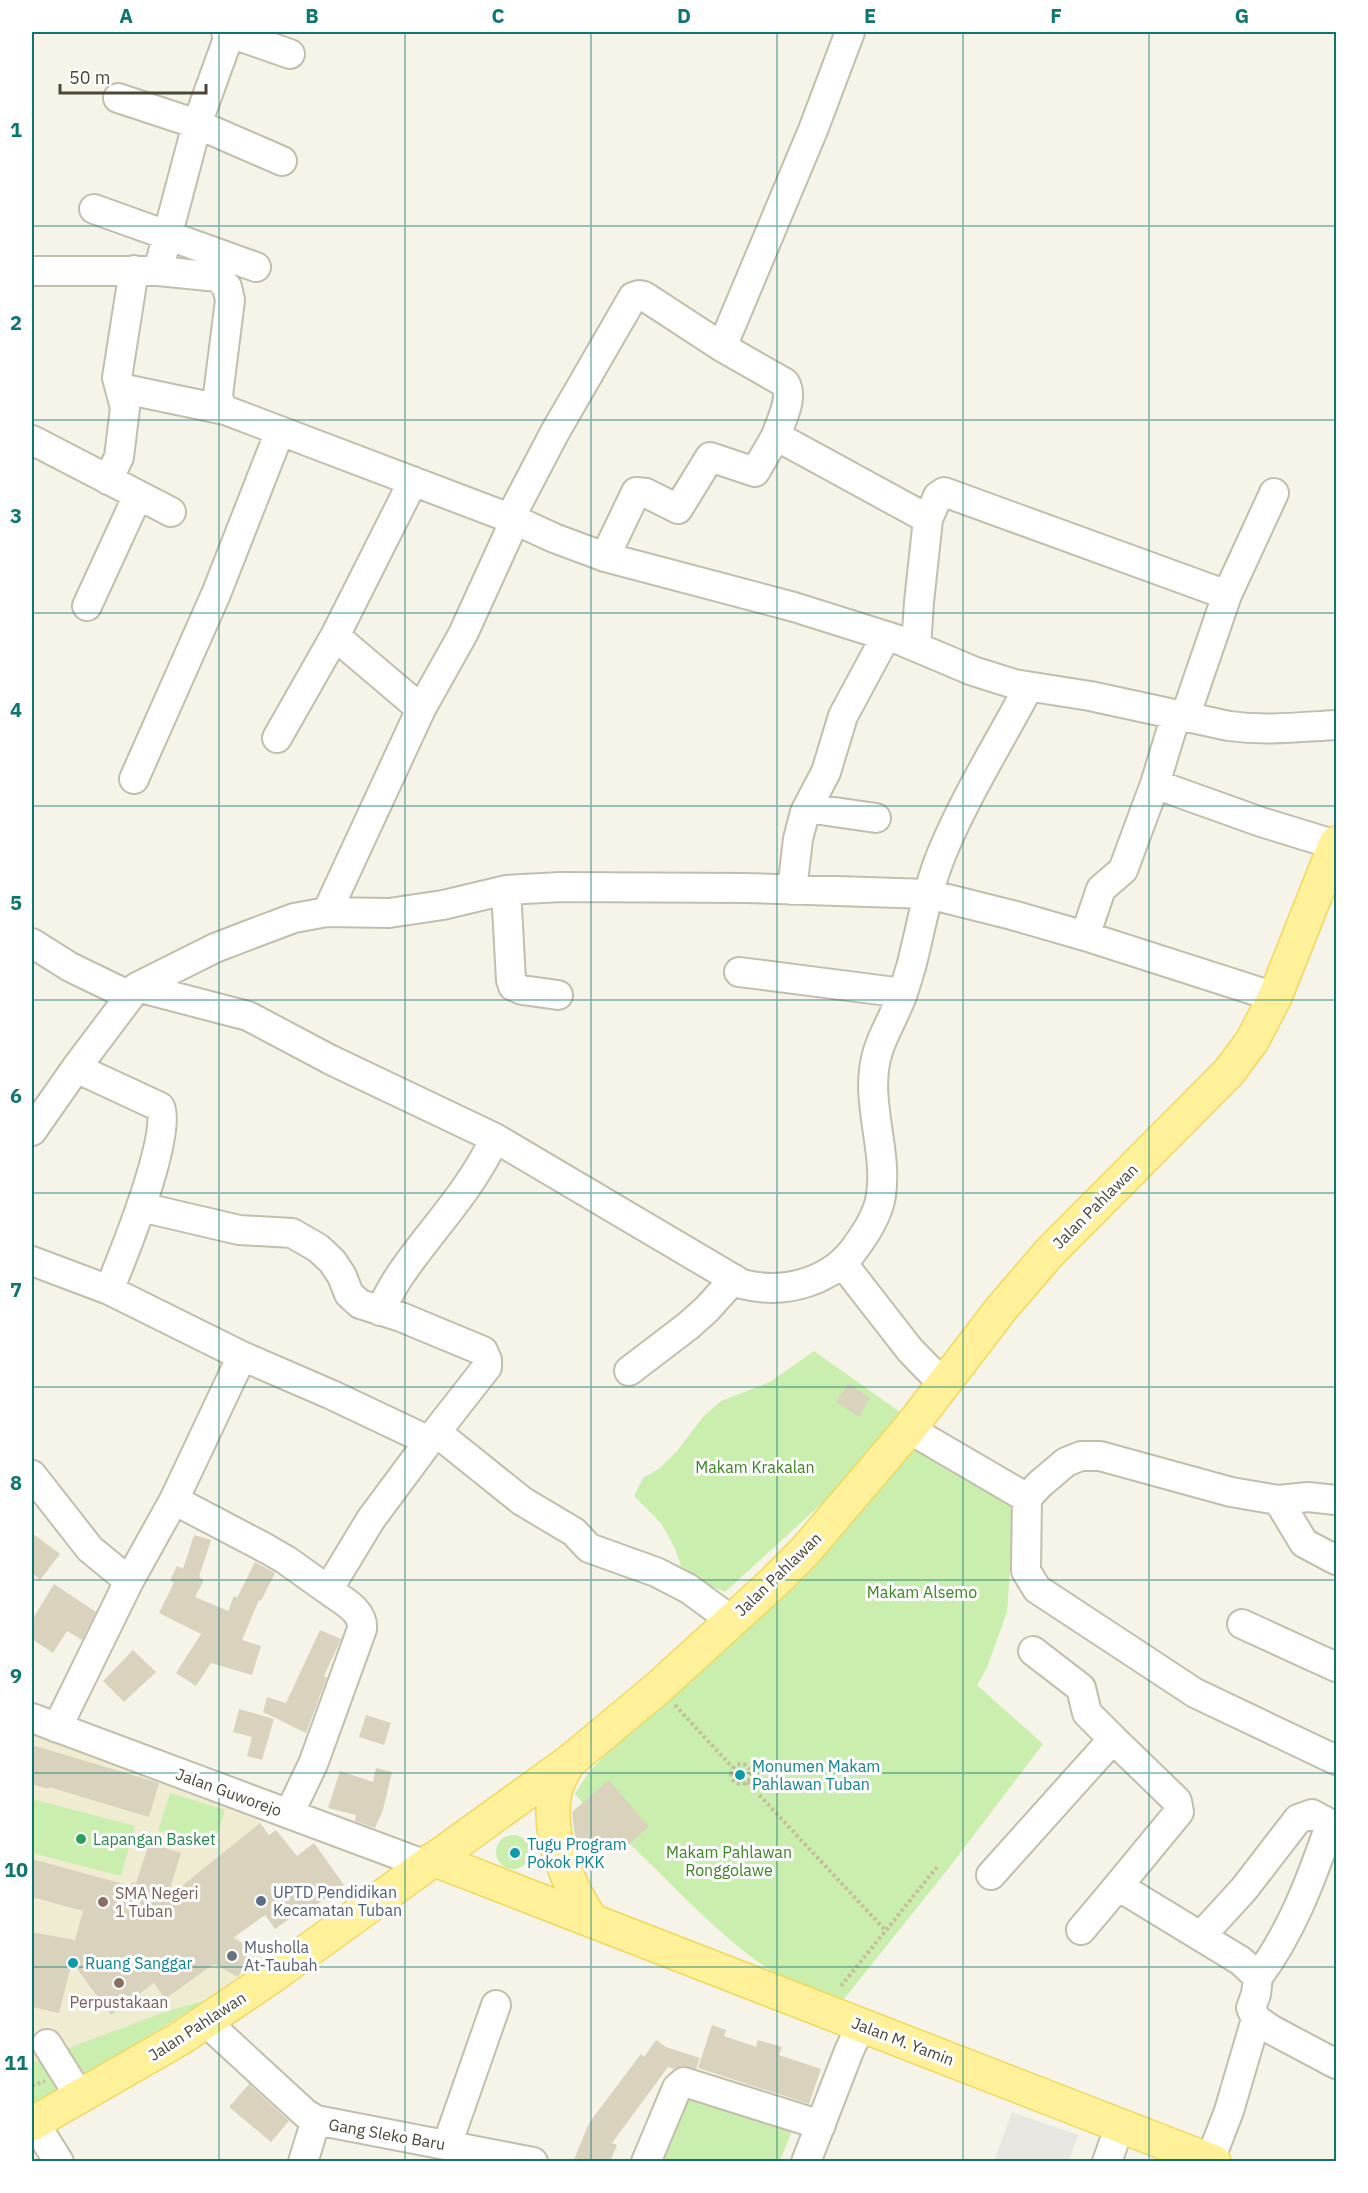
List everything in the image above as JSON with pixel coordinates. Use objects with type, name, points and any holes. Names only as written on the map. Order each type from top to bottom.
[{"type":"main road","name":"Jalan Pahlawan","points":[[33,2123],[206,2022],[272,1977],[569,1762],[659,1687],[773,1583],[805,1551],[909,1429],[1050,1252],[1229,1072],[1252,1041],[1275,998],[1336,844]]},
{"type":"main road","points":[[569,1762],[559,1779],[554,1795],[554,1826],[558,1846],[570,1880],[592,1921]]},
{"type":"main road","name":"Jalan M. Yamin","points":[[430,1862],[592,1921],[1212,2161]]},
{"type":"street","points":[[108,480],[119,457],[125,408],[117,378],[119,357],[146,271],[166,235],[197,123],[228,32],[290,54]]},
{"type":"street","points":[[722,347],[813,130],[850,32]]},
{"type":"street","points":[[118,98],[197,123],[282,161]]},
{"type":"street","points":[[94,209],[256,267]]},
{"type":"street","points":[[32,271],[146,271],[211,275],[222,279],[227,287],[230,307],[218,395],[220,404],[225,410]]},
{"type":"street","points":[[327,912],[422,708],[463,634],[512,519],[555,432],[633,297],[639,295],[785,383],[789,399],[776,436],[755,472],[710,457],[678,509],[646,493],[636,492],[605,557]]},
{"type":"street","points":[[120,388],[225,410],[512,519],[605,557],[794,607],[886,636],[973,671],[1028,688],[1090,696],[1229,726],[1260,729],[1336,725]]},
{"type":"street","points":[[134,779],[216,594],[280,431]]},
{"type":"street","points":[[776,436],[928,519]]},
{"type":"street","points":[[32,440],[171,512]]},
{"type":"street","points":[[277,738],[335,636],[413,481]]},
{"type":"street","points":[[916,647],[928,519],[938,496],[944,492],[1227,595]]},
{"type":"street","points":[[1085,936],[1101,889],[1124,870],[1227,595],[1274,493]]},
{"type":"street","points":[[87,606],[138,495]]},
{"type":"street","points":[[335,636],[422,708]]},
{"type":"street","points":[[792,890],[798,839],[807,808],[825,772],[843,716],[886,636]]},
{"type":"street","points":[[32,943],[70,967],[133,992],[248,1016],[331,1060],[495,1138],[742,1284],[753,1287],[782,1287],[811,1282],[843,1264],[858,1244],[877,1211],[882,1177],[876,1124],[874,1068],[878,1050],[903,993],[928,894],[941,854],[960,813],[1028,688]]},
{"type":"street","points":[[1155,784],[1260,822],[1336,844]]},
{"type":"street","points":[[807,808],[876,818]]},
{"type":"street","points":[[32,1131],[133,992],[215,948],[294,918],[327,912],[389,913],[443,906],[506,890],[573,887],[928,894],[1085,936],[1275,998]]},
{"type":"street","points":[[506,890],[513,986],[522,990],[558,995]]},
{"type":"street","points":[[739,972],[903,993]]},
{"type":"street","points":[[76,1068],[160,1107],[162,1110],[162,1131],[141,1208],[129,1245],[109,1290]]},
{"type":"street","points":[[380,1311],[403,1270],[451,1211],[475,1176],[495,1138]]},
{"type":"street","points":[[141,1208],[239,1230],[292,1233],[318,1248],[332,1261],[342,1276],[349,1294],[360,1304],[401,1317],[479,1348],[486,1356],[487,1367],[371,1520],[328,1590]]},
{"type":"street","points":[[32,1261],[109,1290],[242,1356],[433,1437],[522,1501],[574,1532],[589,1548],[656,1572],[689,1589],[731,1620]]},
{"type":"street","points":[[843,1264],[910,1350],[943,1384]]},
{"type":"street","points":[[629,1371],[701,1314],[734,1279]]},
{"type":"street","points":[[44,1723],[129,1581],[174,1500],[242,1356]]},
{"type":"street","points":[[909,1429],[1027,1498]]},
{"type":"street","points":[[1336,1500],[1308,1497],[1278,1500],[1231,1492],[1100,1456],[1081,1456],[1066,1462],[1027,1498],[1026,1571],[1037,1589],[1195,1693],[1336,1760]]},
{"type":"street","points":[[32,1475],[90,1549],[129,1581]]},
{"type":"street","points":[[174,1500],[286,1560],[360,1614],[363,1622],[313,1764],[289,1814]]},
{"type":"street","points":[[1278,1500],[1304,1543],[1336,1560]]},
{"type":"street","points":[[1242,1624],[1336,1667]]},
{"type":"street","points":[[1034,1651],[1081,1688],[1087,1713],[1180,1806],[1179,1812],[1081,1930]]},
{"type":"street","name":"Jalan Guworejo","points":[[44,1723],[289,1814],[430,1862]]},
{"type":"street","points":[[991,1875],[1113,1739]]},
{"type":"street","points":[[1201,1936],[1244,1889],[1298,1819],[1312,1814],[1325,1821],[1329,1828],[1294,1916],[1275,1954],[1258,1977],[1251,2008],[1256,2019],[1272,2030],[1336,2064]]},
{"type":"street","points":[[1118,1886],[1240,1961],[1258,1977]]},
{"type":"street","points":[[448,2151],[496,2005]]},
{"type":"street","points":[[1212,2161],[1256,2019]]},
{"type":"street","name":"Gang Sleko Baru","points":[[206,2022],[306,2114],[316,2120],[448,2151],[532,2162]]},
{"type":"street","points":[[806,2162],[861,2025]]},
{"type":"street","points":[[47,2044],[80,2097]]},
{"type":"street","points":[[646,2162],[676,2088],[684,2082],[821,2126]]},
{"type":"street","points":[[303,2162],[316,2120]]},
{"type":"street","points":[[33,2123],[59,2162]]},
{"type":"street","points":[[1107,2162],[1120,2125]]},
{"type":"path","points":[[659,1687],[733,1768]]},
{"type":"path","points":[[738,1765],[747,1767],[750,1776],[747,1782],[741,1785],[735,1782],[731,1777],[733,1768],[738,1765]]},
{"type":"path","points":[[747,1782],[886,1931]]},
{"type":"path","points":[[841,1986],[937,1867]]},
{"type":"shaded area","name":"SMA Negeri 1 Tuban","points":[[32,1729],[266,1817],[239,1840],[262,1869],[216,1905],[241,1941],[256,1949],[264,1959],[180,2018],[32,2104]]},
{"type":"shaded area","points":[[1012,2112],[1078,2135],[1069,2161],[994,2161]]},
{"type":"green space","name":"Makam Krakalan","points":[[814,1351],[900,1412],[829,1497],[725,1592],[684,1575],[675,1548],[661,1523],[634,1496],[643,1478],[660,1468],[677,1451],[703,1417],[721,1401],[770,1382]]},
{"type":"green space","points":[[912,1443],[1015,1500],[1007,1612],[987,1668],[977,1685],[1043,1744],[948,1869],[844,1999],[785,1978],[749,1955],[696,1909],[630,1844],[623,1850],[575,1794],[584,1779],[610,1750],[686,1686],[834,1541]]},
{"type":"green space","points":[[170,1793],[225,1810],[213,1848],[158,1831]]},
{"type":"green space","name":"Lapangan Basket","points":[[32,1799],[135,1826],[121,1876],[32,1853]]},
{"type":"green space","points":[[513,1835],[525,1840],[530,1852],[525,1864],[513,1869],[501,1864],[496,1852],[501,1840]]},
{"type":"green space","points":[[205,2001],[83,2076],[66,2049],[173,2009]]},
{"type":"green space","points":[[40,2060],[60,2089],[32,2104],[32,2063]]},
{"type":"green space","points":[[687,2092],[792,2131],[780,2161],[661,2162]]},
{"type":"building","points":[[848,1383],[870,1398],[859,1417],[836,1402]]},
{"type":"building","points":[[32,1533],[60,1554],[40,1580],[32,1573]]},
{"type":"building","points":[[194,1535],[211,1540],[199,1577],[204,1580],[195,1597],[228,1611],[234,1596],[237,1598],[255,1562],[275,1573],[261,1601],[259,1600],[242,1640],[261,1646],[252,1675],[211,1663],[196,1686],[176,1673],[201,1634],[159,1613],[174,1583],[170,1580],[177,1566],[183,1569]]},
{"type":"building","points":[[54,1584],[96,1612],[82,1640],[67,1631],[53,1653],[32,1639],[32,1620]]},
{"type":"building","points":[[320,1630],[341,1639],[324,1676],[327,1677],[306,1733],[263,1712],[267,1697],[286,1703]]},
{"type":"building","points":[[133,1650],[156,1672],[124,1702],[103,1681]]},
{"type":"building","points":[[239,1709],[274,1719],[262,1760],[247,1756],[252,1737],[233,1732]]},
{"type":"building","points":[[366,1715],[391,1723],[384,1745],[359,1737]]},
{"type":"building","points":[[32,1745],[159,1783],[149,1817],[32,1784]]},
{"type":"building","points":[[376,1768],[392,1772],[383,1810],[375,1828],[355,1821],[356,1815],[328,1808],[340,1771],[373,1782]]},
{"type":"building","points":[[609,1780],[649,1827],[625,1847],[576,1844],[572,1812]]},
{"type":"building","points":[[260,1823],[269,1835],[276,1830],[297,1856],[314,1843],[344,1885],[301,1916],[299,1912],[275,1929],[265,1915],[233,1938],[252,1949],[238,1977],[214,1964],[165,1999],[154,1983],[111,2015],[72,1962],[59,2013],[32,2007],[32,1932],[75,1940],[83,1911],[32,1897],[32,1859],[131,1886],[132,1882],[136,1883],[149,1843],[181,1853],[167,1898]]},
{"type":"building","points":[[712,2025],[726,2030],[724,2036],[756,2047],[758,2040],[782,2047],[779,2055],[821,2069],[809,2104],[698,2068]]},
{"type":"building","points":[[656,2040],[666,2047],[700,2058],[696,2069],[681,2066],[674,2069],[668,2067],[612,2143],[617,2145],[610,2162],[573,2162],[589,2123],[641,2054],[644,2057]]},
{"type":"building","points":[[249,2084],[289,2121],[271,2142],[229,2107]]},
{"type":"place","name":"Monumen Makam Pahlawan Tuban","points":[[740,1775]]},
{"type":"place","name":"Lapangan Basket","points":[[81,1839]]},
{"type":"place","name":"Tugu Program Pokok PKK","points":[[515,1853]]},
{"type":"place","name":"UPTD Pendidikan Kecamatan Tuban","points":[[261,1901]]},
{"type":"place","name":"SMA Negeri 1 Tuban","points":[[103,1902]]},
{"type":"place","name":"Musholla At-Taubah","points":[[232,1956]]},
{"type":"place","name":"Ruang Sanggar","points":[[73,1963]]},
{"type":"place","name":"Perpustakaan","points":[[119,1983]]},
{"type":"park label","name":"Makam Alsemo","points":[[922,1592]]},
{"type":"park label","name":"Makam Pahlawan Ronggolawe","points":[[729,1861]]}]
